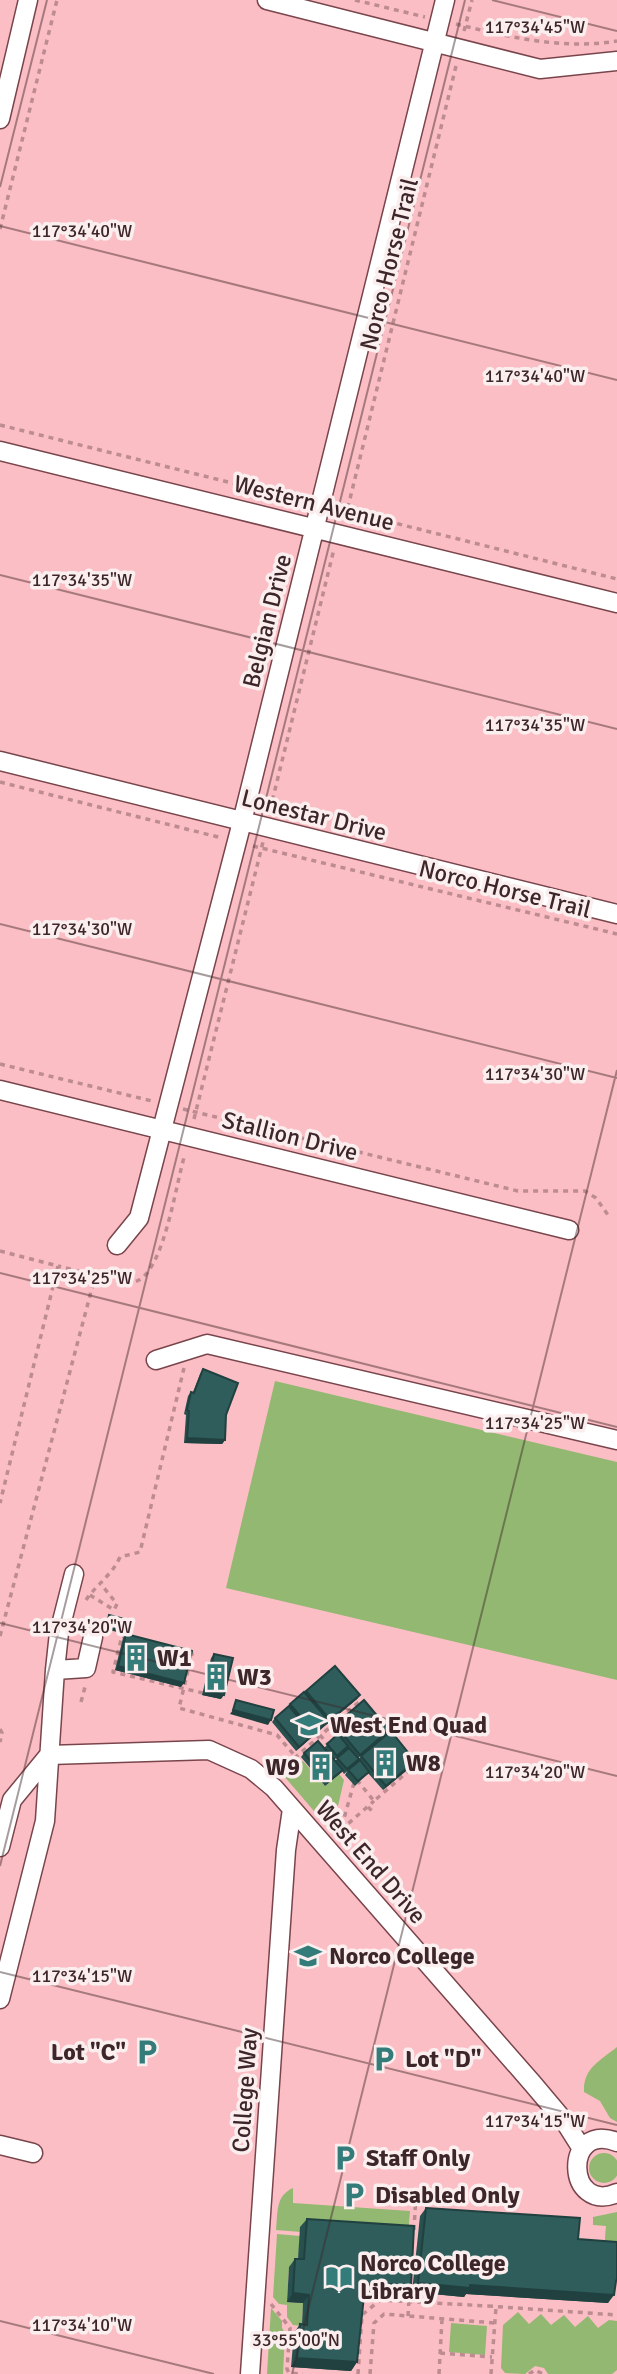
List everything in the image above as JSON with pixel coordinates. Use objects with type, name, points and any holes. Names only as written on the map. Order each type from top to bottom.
[{"type":"street","points":[[0,119],[28,0]]},
{"type":"street","points":[[267,0],[540,69],[617,61]]},
{"type":"street","name":"Belgian Drive","points":[[117,1245],[139,1217],[169,1105],[242,822],[445,0]]},
{"type":"street","name":"Western Avenue","points":[[0,451],[617,603]]},
{"type":"street","name":"Lonestar Drive","points":[[0,761],[617,914]]},
{"type":"street","name":"Stallion Drive","points":[[0,1090],[569,1230]]},
{"type":"street","points":[[156,1360],[207,1344],[617,1440]]},
{"type":"street","points":[[0,1999],[45,1821],[55,1670],[60,1633],[74,1574]]},
{"type":"street","points":[[55,1670],[86,1668],[93,1637]]},
{"type":"street","name":"West End Drive","points":[[49,1755],[209,1750],[251,1769],[274,1788],[533,2084],[565,2122],[582,2149]]},
{"type":"street","points":[[0,1847],[12,1800],[49,1755]]},
{"type":"street","name":"College Way","points":[[250,2374],[286,1850],[292,1809]]},
{"type":"street","points":[[617,2142],[602,2138],[593,2141],[582,2149],[576,2167],[581,2185],[596,2195],[617,2193]]},
{"type":"street","points":[[0,2145],[33,2153]]},
{"type":"path","points":[[0,229],[57,0]]},
{"type":"path","points":[[355,0],[531,41],[585,44],[617,41]]},
{"type":"path","name":"Norco Horse Trail","points":[[0,1251],[125,1283],[138,1281],[156,1259],[190,1137],[337,534],[347,511],[472,0]]},
{"type":"path","points":[[0,425],[617,579]]},
{"type":"path","name":"Norco Horse Trail","points":[[0,782],[617,934]]},
{"type":"path","points":[[0,1064],[518,1191],[585,1191],[596,1198],[608,1214]]},
{"type":"path","points":[[0,1503],[58,1266]]},
{"type":"path","points":[[0,1636],[97,1276]]},
{"type":"path","points":[[100,1583],[117,1604],[114,1609],[90,1593],[100,1583],[114,1570],[120,1557],[140,1552],[189,1349]]},
{"type":"path","points":[[123,1630],[126,1630],[113,1672],[203,1693]]},
{"type":"path","points":[[124,1637],[135,1640]]},
{"type":"path","points":[[181,1651],[192,1654],[179,1708],[277,1735],[296,1757]]},
{"type":"path","points":[[77,1685],[85,1687],[81,1702]]},
{"type":"path","points":[[285,1769],[359,1702]]},
{"type":"path","points":[[0,1729],[0,1742]]},
{"type":"path","points":[[320,1735],[338,1757]]},
{"type":"path","points":[[341,1830],[413,1768]]},
{"type":"path","points":[[338,1842],[356,1778],[374,1801]]},
{"type":"path","points":[[368,1807],[374,1813]]},
{"type":"path","points":[[413,2236],[416,2194]]},
{"type":"path","points":[[408,2316],[411,2275]]},
{"type":"path","points":[[358,2374],[362,2315],[380,2300],[617,2315]]},
{"type":"path","points":[[269,2303],[290,2328],[287,2370],[289,2373],[303,2374]]},
{"type":"path","points":[[491,2374],[496,2307]]},
{"type":"path","points":[[370,2374],[374,2323],[384,2314],[495,2323]]},
{"type":"path","points":[[439,2374],[442,2319]]},
{"type":"path","points":[[440,2353],[492,2357]]},
{"type":"path","points":[[528,2374],[535,2370],[543,2374]]},
{"type":"green space","points":[[275,1381],[617,1462],[617,1680],[226,1588]]},
{"type":"green space","points":[[303,1761],[325,1786],[339,1774],[344,1780],[332,1832],[284,1776]]},
{"type":"green space","points":[[617,2047],[617,2122],[610,2118],[600,2101],[584,2092],[584,2084],[590,2071]]},
{"type":"green space","points":[[604,2153],[610,2154],[618,2162],[618,2174],[610,2182],[604,2183],[598,2182],[590,2174],[589,2168],[590,2162],[598,2154]]},
{"type":"green space","points":[[293,2188],[293,2203],[410,2211],[408,2235],[300,2227],[301,2232],[276,2230],[280,2200]]},
{"type":"green space","points":[[617,2212],[617,2251],[604,2250],[606,2226],[593,2225],[593,2217]]},
{"type":"green space","points":[[277,2234],[300,2236],[298,2268],[289,2268],[287,2302],[303,2303],[302,2326],[293,2325],[287,2317],[287,2305],[279,2304],[273,2297]]},
{"type":"green space","points":[[271,2308],[282,2321],[285,2333],[283,2374],[267,2374]]},
{"type":"green space","points":[[518,2312],[529,2324],[541,2314],[551,2325],[564,2315],[575,2327],[588,2316],[598,2328],[609,2320],[617,2321],[617,2370],[612,2374],[548,2374],[544,2368],[535,2366],[525,2374],[505,2373],[501,2368],[503,2325]]},
{"type":"green space","points":[[451,2323],[487,2326],[485,2355],[449,2352]]},
{"type":"building","points":[[203,1369],[238,1383],[226,1415],[225,1440],[187,1438],[187,1410],[191,1392],[194,1393]]},
{"type":"building","points":[[109,1615],[128,1620],[125,1629],[107,1624]]},
{"type":"building","points":[[126,1634],[192,1651],[184,1683],[118,1666]]},
{"type":"building","name":"W3","points":[[214,1654],[233,1658],[224,1695],[206,1691]]},
{"type":"building","points":[[335,1666],[360,1695],[330,1720],[306,1691]]},
{"type":"building","points":[[304,1692],[329,1721],[314,1733],[290,1704]]},
{"type":"building","points":[[236,1700],[274,1710],[271,1720],[233,1710]]},
{"type":"building","points":[[364,1700],[389,1730],[360,1755],[335,1725]]},
{"type":"building","points":[[289,1706],[313,1735],[299,1747],[275,1718]]},
{"type":"building","name":"W8","points":[[391,1731],[415,1761],[386,1786],[361,1756]]},
{"type":"building","points":[[338,1734],[348,1746],[337,1756],[327,1744]]},
{"type":"building","name":"W9","points":[[318,1741],[343,1770],[328,1782],[304,1753]]},
{"type":"building","points":[[349,1748],[359,1759],[347,1769],[337,1758]]},
{"type":"building","points":[[360,1760],[369,1772],[358,1781],[348,1770]]},
{"type":"building","points":[[426,2208],[580,2218],[578,2239],[617,2242],[614,2295],[418,2283]]},
{"type":"building","points":[[307,2219],[414,2226],[411,2286],[379,2283],[364,2296],[357,2362],[297,2358],[300,2324],[307,2325],[309,2295],[293,2293],[295,2259],[304,2259]]},
{"type":"place","name":"W1","points":[[136,1658]]},
{"type":"place","name":"W3","points":[[216,1677]]},
{"type":"place","name":"West End Quad","points":[[309,1725]]},
{"type":"place","name":"W8","points":[[385,1763]]},
{"type":"place","name":"W9","points":[[321,1767]]},
{"type":"place","name":"Norco College","points":[[308,1956]]},
{"type":"place","name":"Lot \"C\"","points":[[147,2052]]},
{"type":"place","name":"Lot \"D\"","points":[[384,2059]]},
{"type":"place","name":"Staff Only","points":[[345,2158]]},
{"type":"place","name":"Disabled Only","points":[[354,2195]]},
{"type":"place","name":"Norco College Library","points":[[339,2277]]}]
